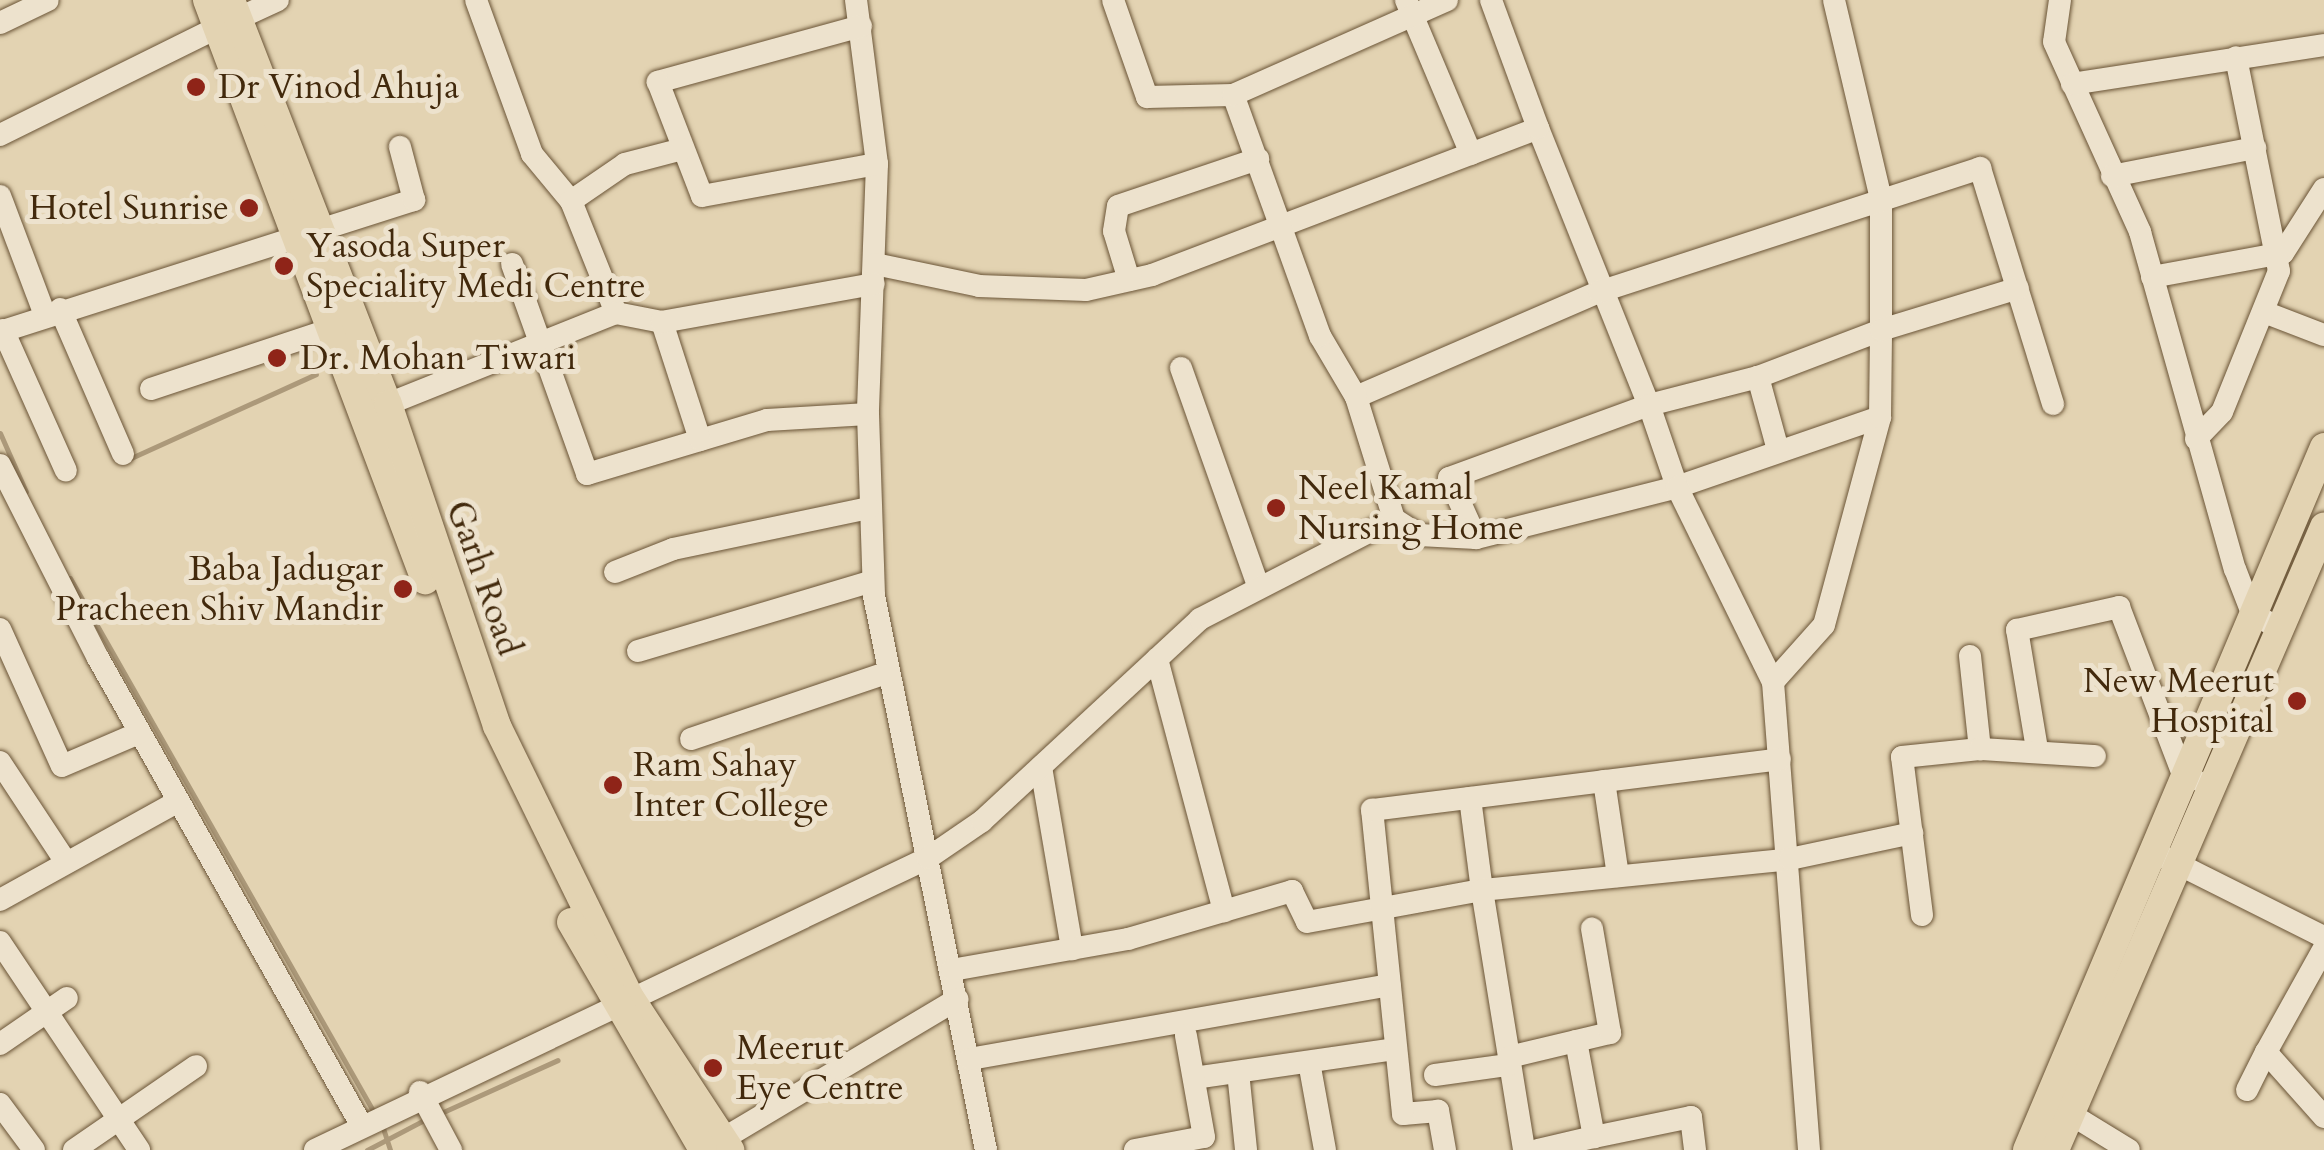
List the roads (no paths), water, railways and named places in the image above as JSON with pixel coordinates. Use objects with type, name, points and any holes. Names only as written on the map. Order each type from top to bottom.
[{"type":"main road","name":"Garh Road","points":[[207,0],[230,15],[377,407],[488,729],[602,964],[715,1147]]},
{"type":"main road","name":"Garh Road","points":[[312,234],[337,327],[377,407]]},
{"type":"main road","points":[[2054,1150],[2059,1107],[2152,851],[2324,447]]},
{"type":"main road","points":[[2027,1150],[2059,1107],[2178,862],[2324,527]]},
{"type":"street","points":[[0,23],[48,0]]},
{"type":"street","points":[[0,135],[230,15],[278,0]]},
{"type":"street","points":[[476,0],[532,154],[571,201],[616,313]]},
{"type":"street","points":[[856,0],[877,164],[868,414],[873,581],[986,1150]]},
{"type":"street","points":[[1122,3],[1147,97],[1233,95],[1409,6],[1447,0]]},
{"type":"street","points":[[1491,0],[1599,292],[1649,405],[1677,487],[1774,682],[1809,1150]]},
{"type":"street","points":[[1774,682],[1824,624],[1880,417],[1881,199],[1834,0]]},
{"type":"street","points":[[2060,0],[2054,42],[2152,276],[2196,439],[2252,613],[2280,629]]},
{"type":"street","points":[[1409,6],[1471,154]]},
{"type":"street","points":[[861,26],[658,82],[702,196],[877,164]]},
{"type":"street","points":[[2072,84],[2324,45]]},
{"type":"street","points":[[2196,439],[2222,412],[2264,312],[2276,256],[2236,57]]},
{"type":"street","points":[[1233,95],[1283,224],[1320,336],[1356,396],[1394,520],[1418,535],[1476,538],[1677,487],[1880,417]]},
{"type":"street","points":[[377,407],[543,349],[616,313],[662,322],[874,274],[979,286],[1086,290],[1129,280],[1538,128]]},
{"type":"street","points":[[66,471],[2,331],[414,200],[400,147]]},
{"type":"street","points":[[571,201],[625,164],[682,148]]},
{"type":"street","points":[[2112,176],[2255,148]]},
{"type":"street","points":[[1129,280],[1114,231],[1118,206],[1258,159]]},
{"type":"street","points":[[1356,396],[1599,292],[1980,168],[2052,404]]},
{"type":"street","points":[[2152,276],[2276,256],[2290,248],[2324,189]]},
{"type":"street","points":[[0,196],[122,454]]},
{"type":"street","points":[[512,264],[588,474],[767,420],[868,414]]},
{"type":"street","points":[[1476,538],[1449,478],[1649,405],[1758,377],[1881,330],[2018,288]]},
{"type":"street","points":[[2264,312],[2324,335]]},
{"type":"street","points":[[662,322],[700,440]]},
{"type":"street","points":[[151,388],[337,327]]},
{"type":"street","points":[[1181,368],[1258,586]]},
{"type":"street","points":[[1758,377],[1778,450]]},
{"type":"street","points":[[0,465],[139,733],[359,1121]]},
{"type":"street","points":[[615,572],[673,550],[869,508]]},
{"type":"street","points":[[315,1150],[382,1110],[928,858],[1041,766],[1200,619],[1258,586],[1394,520]]},
{"type":"street","points":[[638,651],[873,581]]},
{"type":"street","points":[[2036,749],[2017,630],[2120,607],[2183,775],[2210,786]]},
{"type":"street","points":[[0,630],[62,766],[139,733]]},
{"type":"street","points":[[1970,656],[1980,749]]},
{"type":"street","points":[[1157,658],[1224,911]]},
{"type":"street","points":[[691,739],[889,672]]},
{"type":"street","points":[[1922,914],[1902,758],[1980,749],[2036,749],[2095,756]]},
{"type":"street","points":[[1446,1150],[1438,1110],[1403,1114],[1372,810],[1780,759]]},
{"type":"street","points":[[0,762],[64,859]]},
{"type":"street","points":[[1041,766],[1072,949]]},
{"type":"street","points":[[1604,781],[1618,876]]},
{"type":"street","points":[[1470,798],[1524,1150]]},
{"type":"street","points":[[0,900],[64,859],[177,802]]},
{"type":"street","points":[[952,970],[1072,949],[1292,891],[1307,922],[1482,890],[1790,859],[1912,833]]},
{"type":"street","points":[[2152,851],[2178,862],[2323,949],[2246,1090]]},
{"type":"street","points":[[1509,1057],[1610,1033],[1592,929]]},
{"type":"street","points":[[0,942],[44,1014],[139,1150]]},
{"type":"street","points":[[970,1058],[1390,985]]},
{"type":"street","points":[[0,1044],[67,998]]},
{"type":"street","points":[[715,1147],[958,1000]]},
{"type":"street","points":[[1135,1150],[1202,1144],[1186,1036]]},
{"type":"street","points":[[1576,1041],[1594,1137]]},
{"type":"street","points":[[1194,1078],[1396,1048]]},
{"type":"street","points":[[2266,1052],[2324,1118]]},
{"type":"street","points":[[1435,1075],[1508,1065],[1509,1057]]},
{"type":"street","points":[[1309,1062],[1325,1150]]},
{"type":"street","points":[[74,1150],[196,1066]]},
{"type":"street","points":[[1238,1072],[1246,1150]]},
{"type":"street","points":[[420,1092],[451,1150]]},
{"type":"street","points":[[0,1104],[34,1150]]},
{"type":"street","points":[[2059,1107],[2129,1150]]},
{"type":"street","points":[[1538,1150],[1691,1117],[1695,1150]]},
{"type":"waterway","points":[[131,458],[316,374]]},
{"type":"waterway","points":[[0,433],[26,492]]},
{"type":"waterway","points":[[70,578],[376,1116]]},
{"type":"waterway","points":[[441,1113],[558,1060]]},
{"type":"waterway","points":[[367,1150],[426,1119]]},
{"type":"waterway","points":[[382,1125],[390,1150]]},
{"type":"place","name":"Dr Vinod Ahuja","points":[[196,87]]},
{"type":"place","name":"Hotel Sunrise","points":[[249,208]]},
{"type":"place","name":"Yasoda Super Speciality Medi Centre","points":[[284,266]]},
{"type":"place","name":"Dr. Mohan Tiwari","points":[[277,358]]},
{"type":"place","name":"Neel Kamal Nursing Home","points":[[1276,508]]},
{"type":"place","name":"Baba Jadugar Pracheen Shiv Mandir","points":[[403,589]]},
{"type":"place","name":"New Meerut Hospital","points":[[2297,701]]},
{"type":"place","name":"Ram Sahay Inter College","points":[[613,785]]},
{"type":"place","name":"Meerut Eye Centre","points":[[713,1068]]}]
